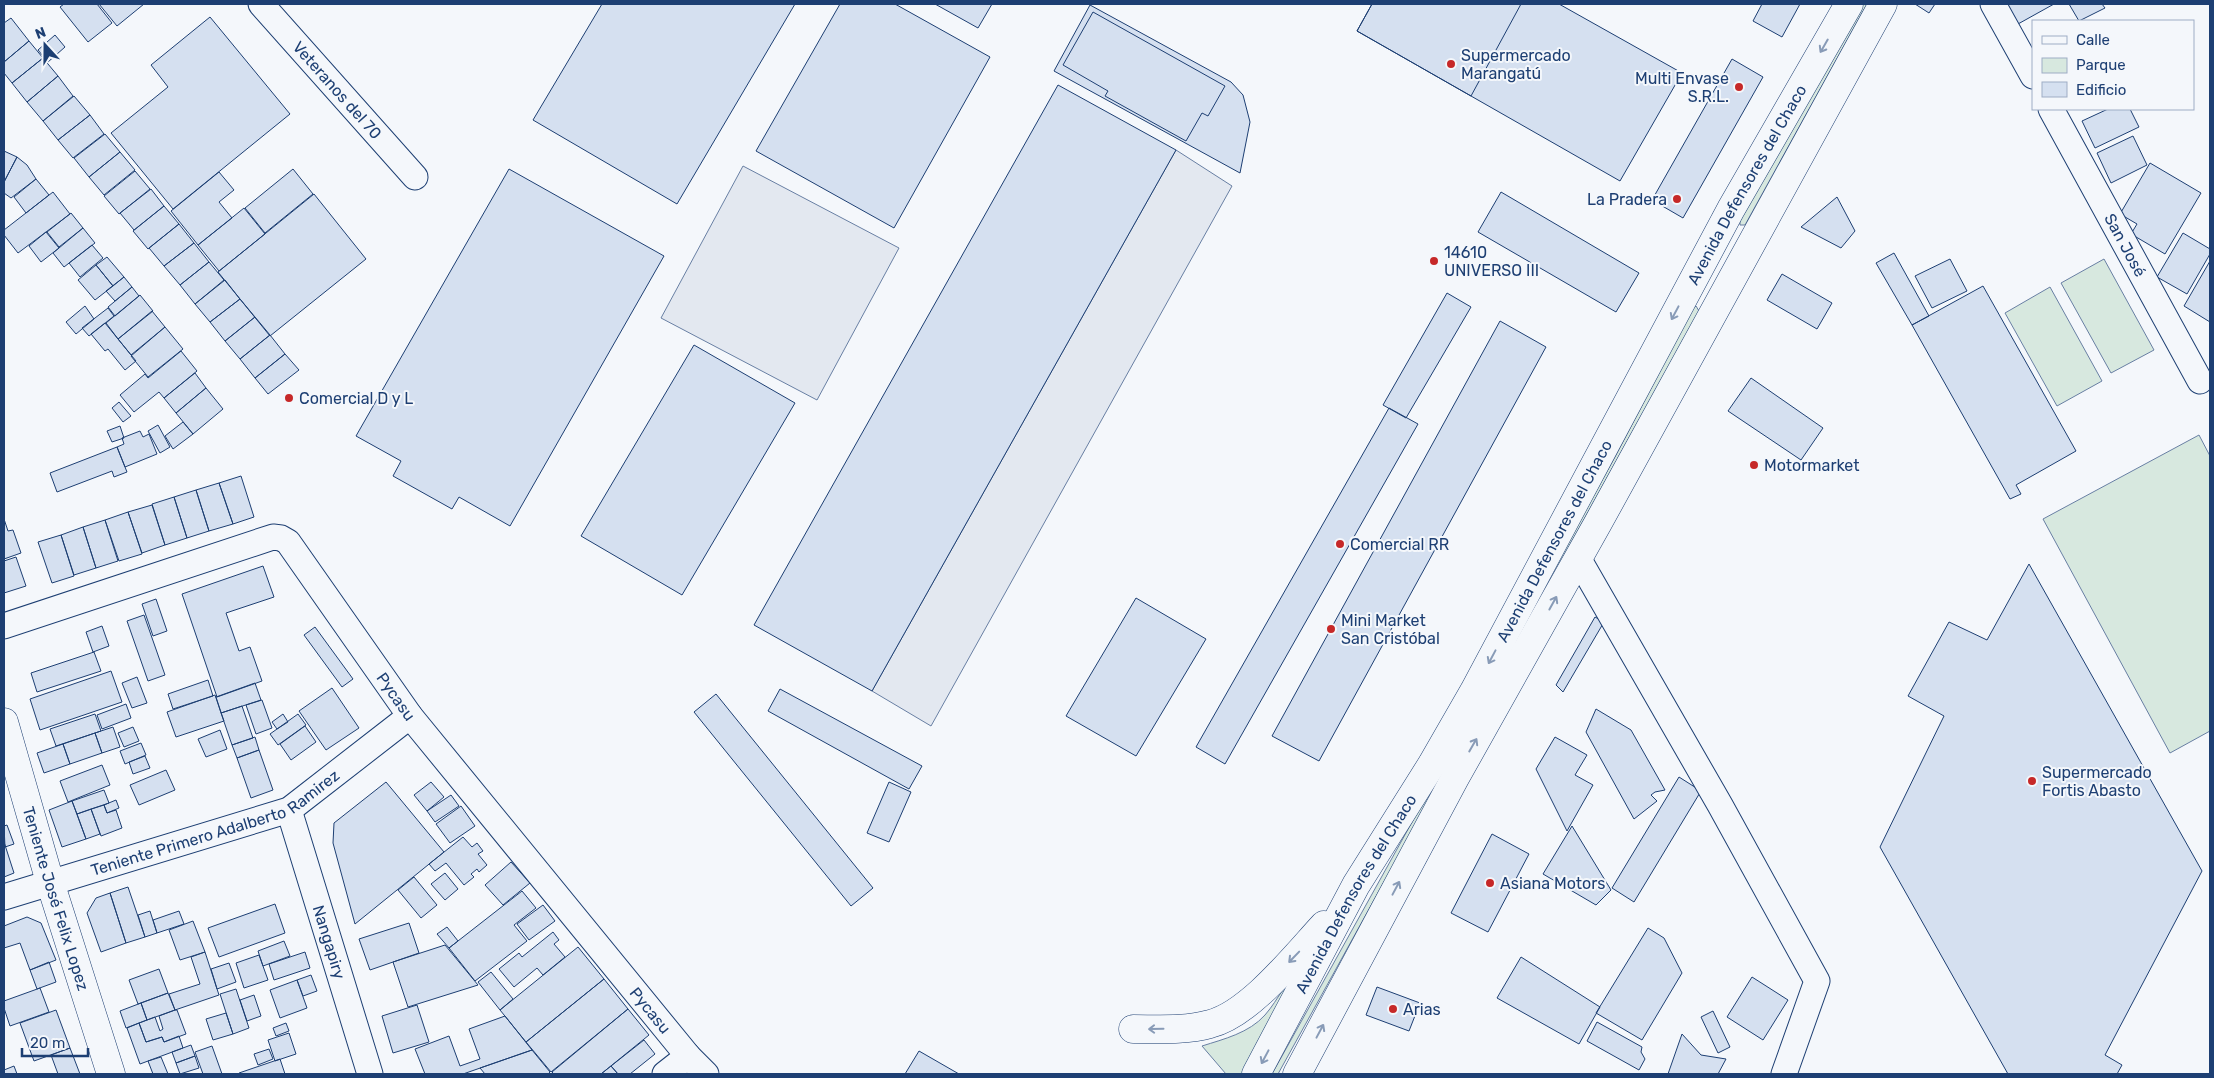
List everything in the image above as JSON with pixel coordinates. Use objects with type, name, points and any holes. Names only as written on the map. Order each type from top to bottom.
[{"type":"main road","name":"Avenida Defensores del Chaco","points":[[1256,1074],[1350,896],[1432,764],[1474,691],[1849,4]]},
{"type":"main road","name":"Avenida Defensores del Chaco","points":[[1297,1074],[1455,778],[1883,4]]},
{"type":"main road","points":[[1639,448],[1640,418],[1708,265],[1730,253],[1801,118],[1833,93]]},
{"type":"main road","name":"Teniente José Felix Lopez","points":[[4,722],[50,882],[111,1074]]},
{"type":"main road","points":[[1133,1029],[1188,1028],[1211,1024],[1234,1014],[1254,998],[1350,896]]},
{"type":"street","name":"Veteranos del 70","points":[[261,4],[415,176]]},
{"type":"street","points":[[1993,4],[2032,74]]},
{"type":"street","name":"San José","points":[[2051,110],[2200,381]]},
{"type":"street","name":"Pycasu","points":[[4,626],[273,537],[281,538],[288,542],[410,716],[688,1056],[706,1074]]},
{"type":"street","points":[[1578,558],[1720,805],[1817,981],[1784,1074]]},
{"type":"street","name":"Teniente Primero Adalberto Ramirez","points":[[4,897],[289,810],[410,716]]},
{"type":"street","name":"Nangapiry","points":[[289,810],[370,1074]]},
{"type":"street","points":[[665,1074],[688,1056]]},
{"type":"green space","points":[[1861,4],[1867,4],[1745,225],[1740,225],[1740,221]]},
{"type":"green space","points":[[2104,259],[2154,350],[2111,373],[2061,283]]},
{"type":"green space","points":[[2050,287],[2102,381],[2057,406],[2005,313]]},
{"type":"green space","points":[[1696,306],[1699,311],[1278,1074],[1272,1074],[1615,457],[1693,308]]},
{"type":"green space","points":[[2199,435],[2210,456],[2210,731],[2170,753],[2043,519]]},
{"type":"green space","points":[[1304,968],[1242,1074],[1226,1074],[1202,1046],[1236,1035],[1259,1021],[1292,978]]},
{"type":"shaded area","points":[[1176,150],[1232,186],[931,726],[872,691]]},
{"type":"shaded area","points":[[743,166],[899,248],[817,400],[661,318]]},
{"type":"building","points":[[64,4],[97,4],[112,23],[88,42],[60,7]]},
{"type":"building","points":[[99,4],[144,4],[117,26]]},
{"type":"building","points":[[602,4],[795,4],[677,204],[533,120]]},
{"type":"building","points":[[840,4],[895,4],[990,57],[894,228],[756,151]]},
{"type":"building","points":[[935,4],[992,4],[978,28]]},
{"type":"building","points":[[1372,4],[1559,4],[1682,73],[1620,181],[1357,31]]},
{"type":"building","name":"Supermercado Marangatú","points":[[1372,4],[1521,4],[1471,96],[1357,31]]},
{"type":"building","points":[[1762,4],[1800,4],[1782,37],[1753,21]]},
{"type":"building","points":[[1915,4],[1935,4],[1929,13]]},
{"type":"building","points":[[2007,4],[2054,4],[2018,24]]},
{"type":"building","points":[[2069,4],[2102,4],[2105,8],[2081,20],[2078,20]]},
{"type":"building","points":[[1090,5],[1231,82],[1243,95],[1250,122],[1240,173],[1054,71]]},
{"type":"building","points":[[1093,12],[1225,86],[1208,116],[1202,113],[1186,141],[1105,96],[1108,91],[1063,65]]},
{"type":"building","points":[[210,17],[290,114],[173,209],[111,133],[168,87],[151,65]]},
{"type":"building","points":[[11,18],[29,41],[4,62],[4,23]]},
{"type":"building","points":[[55,35],[65,47],[48,62],[38,50]]},
{"type":"building","points":[[29,41],[43,58],[12,83],[4,73],[4,62]]},
{"type":"building","points":[[43,58],[58,76],[27,102],[12,83]]},
{"type":"building","points":[[1732,59],[1763,77],[1683,218],[1652,200]]},
{"type":"building","points":[[58,76],[73,96],[43,121],[27,102]]},
{"type":"building","points":[[1058,85],[1176,150],[872,691],[754,625]]},
{"type":"building","points":[[74,96],[90,115],[58,140],[43,121]]},
{"type":"building","points":[[2106,110],[2130,110],[2139,127],[2095,148],[2082,121]]},
{"type":"building","points":[[90,115],[104,134],[73,158],[58,140]]},
{"type":"building","points":[[105,134],[120,152],[89,177],[74,158]]},
{"type":"building","points":[[2133,136],[2147,165],[2111,183],[2097,153]]},
{"type":"building","points":[[4,151],[17,157],[4,182]]},
{"type":"building","points":[[120,152],[135,170],[104,195],[89,177]]},
{"type":"building","points":[[17,157],[27,165],[36,179],[11,198],[4,193],[4,182]]},
{"type":"building","points":[[2150,163],[2201,193],[2165,254],[2131,234],[2137,224],[2120,214]]},
{"type":"building","points":[[293,169],[313,194],[265,233],[245,208]]},
{"type":"building","points":[[509,169],[664,256],[510,526],[459,497],[452,509],[393,476],[401,461],[356,436]]},
{"type":"building","points":[[135,171],[150,189],[119,214],[104,196]]},
{"type":"building","points":[[219,172],[234,190],[219,202],[232,218],[198,245],[171,211]]},
{"type":"building","points":[[36,179],[49,195],[26,213],[14,197]]},
{"type":"building","points":[[151,189],[164,206],[134,230],[120,213]]},
{"type":"building","points":[[53,192],[70,214],[18,253],[4,235],[4,230]]},
{"type":"building","points":[[1501,192],[1639,273],[1616,312],[1478,232]]},
{"type":"building","points":[[314,194],[366,259],[270,336],[218,272]]},
{"type":"building","points":[[1837,197],[1855,231],[1841,248],[1801,227]]},
{"type":"building","points":[[164,206],[179,224],[148,249],[133,231]]},
{"type":"building","points":[[244,208],[265,234],[219,271],[198,245]]},
{"type":"building","points":[[71,213],[83,228],[59,247],[47,232]]},
{"type":"building","points":[[179,224],[194,243],[164,266],[149,248]]},
{"type":"building","points":[[83,228],[95,243],[64,267],[53,253]]},
{"type":"building","points":[[46,232],[59,248],[41,262],[29,246]]},
{"type":"building","points":[[2183,233],[2210,249],[2210,254],[2187,294],[2157,277]]},
{"type":"building","points":[[194,243],[209,262],[180,285],[164,266]]},
{"type":"building","points":[[92,245],[103,258],[80,277],[69,263]]},
{"type":"building","points":[[1894,253],[1929,316],[1912,325],[1876,263]]},
{"type":"building","points":[[107,257],[124,277],[113,286],[96,265]]},
{"type":"building","points":[[1950,259],[1967,291],[1932,308],[1915,276]]},
{"type":"building","points":[[2210,261],[2210,322],[2184,306]]},
{"type":"building","points":[[209,262],[224,280],[195,304],[180,285]]},
{"type":"building","points":[[96,265],[113,286],[95,300],[78,280]]},
{"type":"building","points":[[1782,274],[1832,303],[1817,329],[1767,300]]},
{"type":"building","points":[[124,277],[132,287],[115,301],[106,291]]},
{"type":"building","points":[[225,280],[240,299],[210,322],[195,304]]},
{"type":"building","points":[[1983,286],[2076,451],[2016,485],[2021,494],[2010,499],[1912,325]]},
{"type":"building","points":[[132,287],[139,296],[115,316],[108,307]]},
{"type":"building","points":[[1447,293],[1471,307],[1406,418],[1383,405]]},
{"type":"building","points":[[140,295],[153,311],[118,339],[106,323]]},
{"type":"building","points":[[240,299],[255,317],[225,341],[210,322]]},
{"type":"building","points":[[85,306],[94,319],[76,334],[66,322]]},
{"type":"building","points":[[108,308],[114,316],[89,336],[82,328]]},
{"type":"building","points":[[152,311],[165,327],[131,355],[118,339]]},
{"type":"building","points":[[255,317],[270,335],[240,359],[225,341]]},
{"type":"building","points":[[1500,321],[1546,347],[1319,761],[1272,736]]},
{"type":"building","points":[[105,323],[136,361],[125,370],[108,349],[105,351],[91,334]]},
{"type":"building","points":[[165,327],[183,349],[148,377],[131,356]]},
{"type":"building","points":[[270,335],[285,354],[255,378],[240,359]]},
{"type":"building","points":[[694,345],[795,403],[682,595],[581,536]]},
{"type":"building","points":[[181,351],[197,371],[164,398],[159,392],[134,412],[120,395],[145,374],[148,378]]},
{"type":"building","points":[[285,354],[299,370],[268,394],[255,378]]},
{"type":"building","points":[[195,373],[206,388],[176,413],[164,398]]},
{"type":"building","points":[[1751,378],[1823,428],[1801,460],[1728,411]]},
{"type":"building","points":[[206,388],[223,409],[193,434],[176,413]]},
{"type":"building","points":[[119,402],[131,416],[123,422],[112,408]]},
{"type":"building","points":[[1389,408],[1418,424],[1225,764],[1196,747]]},
{"type":"building","points":[[183,422],[193,434],[173,449],[165,436]]},
{"type":"building","points":[[158,425],[170,447],[160,453],[148,431]]},
{"type":"building","points":[[120,426],[124,438],[112,442],[107,431]]},
{"type":"building","points":[[140,431],[143,437],[149,434],[157,454],[125,467],[117,447],[124,444],[122,438]]},
{"type":"building","points":[[117,447],[127,472],[114,477],[112,471],[57,492],[50,473]]},
{"type":"building","points":[[241,476],[254,517],[233,524],[219,483]]},
{"type":"building","points":[[219,483],[233,524],[209,531],[196,490]]},
{"type":"building","points":[[196,490],[209,531],[187,538],[174,497]]},
{"type":"building","points":[[174,497],[187,538],[165,545],[152,504]]},
{"type":"building","points":[[152,505],[165,545],[142,553],[128,512]]},
{"type":"building","points":[[128,512],[142,554],[119,561],[105,520]]},
{"type":"building","points":[[4,519],[8,531],[13,530],[21,553],[4,559]]},
{"type":"building","points":[[105,520],[118,561],[96,568],[83,527]]},
{"type":"building","points":[[83,527],[96,568],[74,575],[61,535]]},
{"type":"building","points":[[61,535],[74,576],[52,583],[38,542]]},
{"type":"building","points":[[16,557],[26,586],[4,593],[4,561]]},
{"type":"building","name":"Supermercado Fortis Abasto","points":[[2029,564],[2202,871],[2105,1055],[2122,1065],[2117,1074],[2008,1074],[1880,847],[1944,716],[1908,696],[1949,622],[1987,640]]},
{"type":"building","points":[[263,566],[274,597],[226,613],[239,651],[250,647],[262,681],[217,697],[182,594]]},
{"type":"building","points":[[1136,598],[1206,639],[1136,756],[1066,716]]},
{"type":"building","points":[[156,599],[167,631],[153,636],[142,604]]},
{"type":"building","points":[[144,615],[165,675],[148,681],[127,621]]},
{"type":"building","points":[[1595,617],[1604,622],[1563,692],[1556,685]]},
{"type":"building","points":[[102,626],[109,646],[93,652],[86,632]]},
{"type":"building","points":[[315,627],[353,679],[342,687],[304,635]]},
{"type":"building","points":[[94,652],[101,671],[37,692],[31,673]]},
{"type":"building","points":[[111,671],[122,702],[40,730],[30,699]]},
{"type":"building","points":[[137,677],[147,703],[132,708],[122,683]]},
{"type":"building","points":[[208,680],[213,696],[173,709],[168,694]]},
{"type":"building","points":[[255,683],[261,700],[221,713],[216,697]]},
{"type":"building","points":[[332,688],[359,728],[326,750],[299,711]]},
{"type":"building","points":[[780,689],[922,766],[909,789],[768,711]]},
{"type":"building","points":[[716,694],[873,888],[851,906],[694,712]]},
{"type":"building","points":[[215,695],[224,721],[176,737],[167,712]]},
{"type":"building","points":[[262,700],[272,728],[256,734],[246,705]]},
{"type":"building","points":[[126,704],[131,718],[102,729],[97,715]]},
{"type":"building","points":[[242,706],[253,738],[232,745],[221,713]]},
{"type":"building","points":[[1596,709],[1631,730],[1665,790],[1651,795],[1657,801],[1634,819],[1586,732]]},
{"type":"building","points":[[95,714],[101,731],[56,746],[50,729]]},
{"type":"building","points":[[283,714],[288,722],[277,729],[272,722]]},
{"type":"building","points":[[298,714],[306,725],[278,745],[270,734]]},
{"type":"building","points":[[305,726],[316,742],[291,760],[280,744]]},
{"type":"building","points":[[113,727],[120,747],[102,753],[95,733]]},
{"type":"building","points":[[133,727],[139,741],[124,747],[118,733]]},
{"type":"building","points":[[220,730],[227,749],[206,757],[198,739]]},
{"type":"building","points":[[95,733],[102,753],[70,764],[63,744]]},
{"type":"building","points":[[255,737],[259,750],[237,758],[232,745]]},
{"type":"building","points":[[1555,737],[1587,755],[1575,775],[1593,785],[1567,831],[1536,769]]},
{"type":"building","points":[[141,743],[146,755],[125,764],[120,751]]},
{"type":"building","points":[[63,744],[70,764],[44,773],[37,753]]},
{"type":"building","points":[[259,750],[273,790],[251,798],[237,758]]},
{"type":"building","points":[[145,756],[150,768],[133,774],[129,762]]},
{"type":"building","points":[[102,765],[110,785],[68,802],[60,781]]},
{"type":"building","points":[[166,770],[175,790],[139,805],[130,785]]},
{"type":"building","points":[[1679,777],[1701,791],[1634,902],[1612,888]]},
{"type":"building","points":[[386,782],[444,852],[355,924],[333,843],[334,823]]},
{"type":"building","points":[[431,782],[444,797],[427,811],[414,795]]},
{"type":"building","points":[[889,782],[911,792],[889,842],[867,833]]},
{"type":"building","points":[[104,790],[109,803],[77,814],[72,801]]},
{"type":"building","points":[[451,795],[459,806],[435,822],[427,811]]},
{"type":"building","points":[[116,800],[119,808],[107,813],[104,805]]},
{"type":"building","points":[[72,801],[86,839],[62,847],[49,810]]},
{"type":"building","points":[[104,805],[107,813],[116,810],[122,828],[101,836],[91,809]]},
{"type":"building","points":[[461,806],[475,826],[450,843],[436,824]]},
{"type":"building","points":[[91,809],[100,834],[86,839],[77,814]]},
{"type":"building","points":[[7,825],[14,844],[5,847],[4,826]]},
{"type":"building","points":[[1572,826],[1611,890],[1596,905],[1543,874]]},
{"type":"building","name":"Asiana Motors","points":[[1492,834],[1529,854],[1488,932],[1451,913]]},
{"type":"building","points":[[463,837],[472,847],[477,843],[483,851],[478,854],[487,865],[479,872],[477,869],[471,874],[474,877],[464,885],[446,863],[435,871],[429,864]]},
{"type":"building","points":[[4,842],[14,873],[4,877]]},
{"type":"building","points":[[511,862],[530,883],[503,905],[485,885]]},
{"type":"building","points":[[445,873],[458,889],[445,900],[431,884]]},
{"type":"building","points":[[414,877],[437,905],[421,918],[398,890]]},
{"type":"building","points":[[128,887],[145,937],[126,943],[110,893]]},
{"type":"building","points":[[522,891],[536,908],[514,925],[527,941],[475,981],[449,948]]},
{"type":"building","points":[[110,893],[126,943],[101,952],[87,913],[96,898]]},
{"type":"building","points":[[275,904],[285,933],[219,957],[208,928]]},
{"type":"building","points":[[543,905],[555,921],[529,940],[517,924]]},
{"type":"building","points":[[150,911],[157,933],[145,937],[138,915]]},
{"type":"building","points":[[179,911],[184,924],[157,933],[153,920]]},
{"type":"building","points":[[27,917],[41,923],[56,960],[30,970],[20,943],[4,948],[4,926]]},
{"type":"building","points":[[193,921],[205,952],[180,960],[169,930]]},
{"type":"building","points":[[409,923],[419,953],[370,970],[359,939]]},
{"type":"building","points":[[447,927],[458,941],[449,948],[437,934]]},
{"type":"building","points":[[1648,928],[1664,938],[1682,973],[1642,1040],[1596,1013]]},
{"type":"building","points":[[553,932],[559,940],[554,944],[565,957],[543,975],[537,968],[514,987],[499,969],[519,953],[522,957]]},
{"type":"building","points":[[284,941],[290,956],[263,966],[258,951]]},
{"type":"building","points":[[445,945],[478,985],[408,1007],[393,962]]},
{"type":"building","points":[[578,947],[604,979],[526,1042],[500,1010]]},
{"type":"building","points":[[205,952],[219,995],[175,1010],[169,994],[200,984],[191,957]]},
{"type":"building","points":[[305,952],[310,968],[274,980],[269,964]]},
{"type":"building","points":[[259,955],[268,980],[244,988],[236,963]]},
{"type":"building","points":[[1521,957],[1600,1007],[1579,1044],[1497,998]]},
{"type":"building","points":[[49,962],[56,982],[37,989],[30,970]]},
{"type":"building","points":[[229,963],[236,982],[217,989],[211,969]]},
{"type":"building","points":[[159,969],[168,993],[138,1004],[129,980]]},
{"type":"building","points":[[491,972],[513,999],[500,1010],[478,982]]},
{"type":"building","points":[[311,975],[317,991],[303,996],[297,980]]},
{"type":"building","points":[[1752,977],[1788,1000],[1763,1040],[1727,1017]]},
{"type":"building","points":[[604,979],[628,1009],[551,1072],[526,1042]]},
{"type":"building","points":[[297,980],[307,1008],[280,1018],[270,990]]},
{"type":"building","name":"Arias","points":[[1377,987],[1420,1003],[1409,1031],[1366,1015]]},
{"type":"building","points":[[40,988],[49,1012],[10,1026],[4,1008],[4,1001]]},
{"type":"building","points":[[236,989],[249,1028],[233,1034],[220,994]]},
{"type":"building","points":[[168,993],[175,1010],[147,1020],[141,1003]]},
{"type":"building","points":[[254,995],[261,1016],[247,1021],[240,1000]]},
{"type":"building","points":[[141,1003],[147,1020],[126,1028],[120,1011]]},
{"type":"building","points":[[417,1005],[429,1042],[393,1053],[382,1016]]},
{"type":"building","points":[[628,1009],[649,1035],[601,1074],[554,1074],[552,1072]]},
{"type":"building","points":[[56,1010],[70,1048],[34,1061],[20,1023]]},
{"type":"building","points":[[177,1010],[186,1034],[164,1042],[162,1037],[146,1042],[139,1023],[155,1017],[160,1031],[163,1029],[159,1016]]},
{"type":"building","points":[[1713,1011],[1730,1047],[1718,1053],[1701,1017]]},
{"type":"building","points":[[226,1013],[233,1034],[213,1040],[206,1019]]},
{"type":"building","points":[[505,1016],[532,1050],[463,1074],[425,1074],[415,1049],[449,1036],[460,1066],[480,1059],[469,1029]]},
{"type":"building","points":[[1597,1022],[1642,1047],[1641,1052],[1645,1059],[1639,1070],[1587,1041]]},
{"type":"building","points":[[139,1023],[146,1042],[162,1037],[164,1042],[179,1036],[183,1048],[140,1064],[127,1028]]},
{"type":"building","points":[[286,1023],[289,1031],[276,1036],[273,1028]]},
{"type":"building","points":[[289,1033],[296,1054],[275,1061],[268,1040]]},
{"type":"building","points":[[1682,1034],[1701,1055],[1726,1059],[1718,1074],[1668,1074]]},
{"type":"building","points":[[644,1040],[655,1054],[630,1074],[618,1074],[611,1066]]},
{"type":"building","points":[[191,1045],[195,1056],[176,1063],[172,1052]]},
{"type":"building","points":[[212,1046],[222,1074],[203,1074],[195,1052]]},
{"type":"building","points":[[70,1048],[80,1074],[58,1074],[51,1055]]},
{"type":"building","points":[[269,1049],[273,1059],[258,1065],[254,1054]]},
{"type":"building","points":[[532,1050],[550,1072],[548,1074],[485,1074],[480,1068]]},
{"type":"building","points":[[919,1051],[959,1074],[905,1074]]},
{"type":"building","points":[[195,1056],[199,1068],[180,1074],[176,1063]]},
{"type":"building","points":[[161,1057],[168,1074],[153,1074],[148,1061]]},
{"type":"building","points":[[280,1059],[285,1074],[239,1074],[239,1073]]},
{"type":"building","points":[[14,1066],[17,1074],[4,1074],[4,1070]]},
{"type":"building","points":[[611,1066],[618,1074],[601,1074]]},
{"type":"place","name":"Supermercado Marangatú","points":[[1451,64]]},
{"type":"place","name":"Multi Envase S.R.L.","points":[[1739,87]]},
{"type":"place","name":"La Pradera","points":[[1677,199]]},
{"type":"place","name":"14610 UNIVERSO III","points":[[1434,261]]},
{"type":"place","name":"Comercial D y L","points":[[289,398]]},
{"type":"place","name":"Motormarket","points":[[1754,465]]},
{"type":"place","name":"Comercial RR","points":[[1340,544]]},
{"type":"place","name":"Mini Market San Cristóbal","points":[[1331,629]]},
{"type":"place","name":"Supermercado Fortis Abasto","points":[[2032,781]]},
{"type":"place","name":"Asiana Motors","points":[[1490,883]]},
{"type":"place","name":"Arias","points":[[1393,1009]]}]
